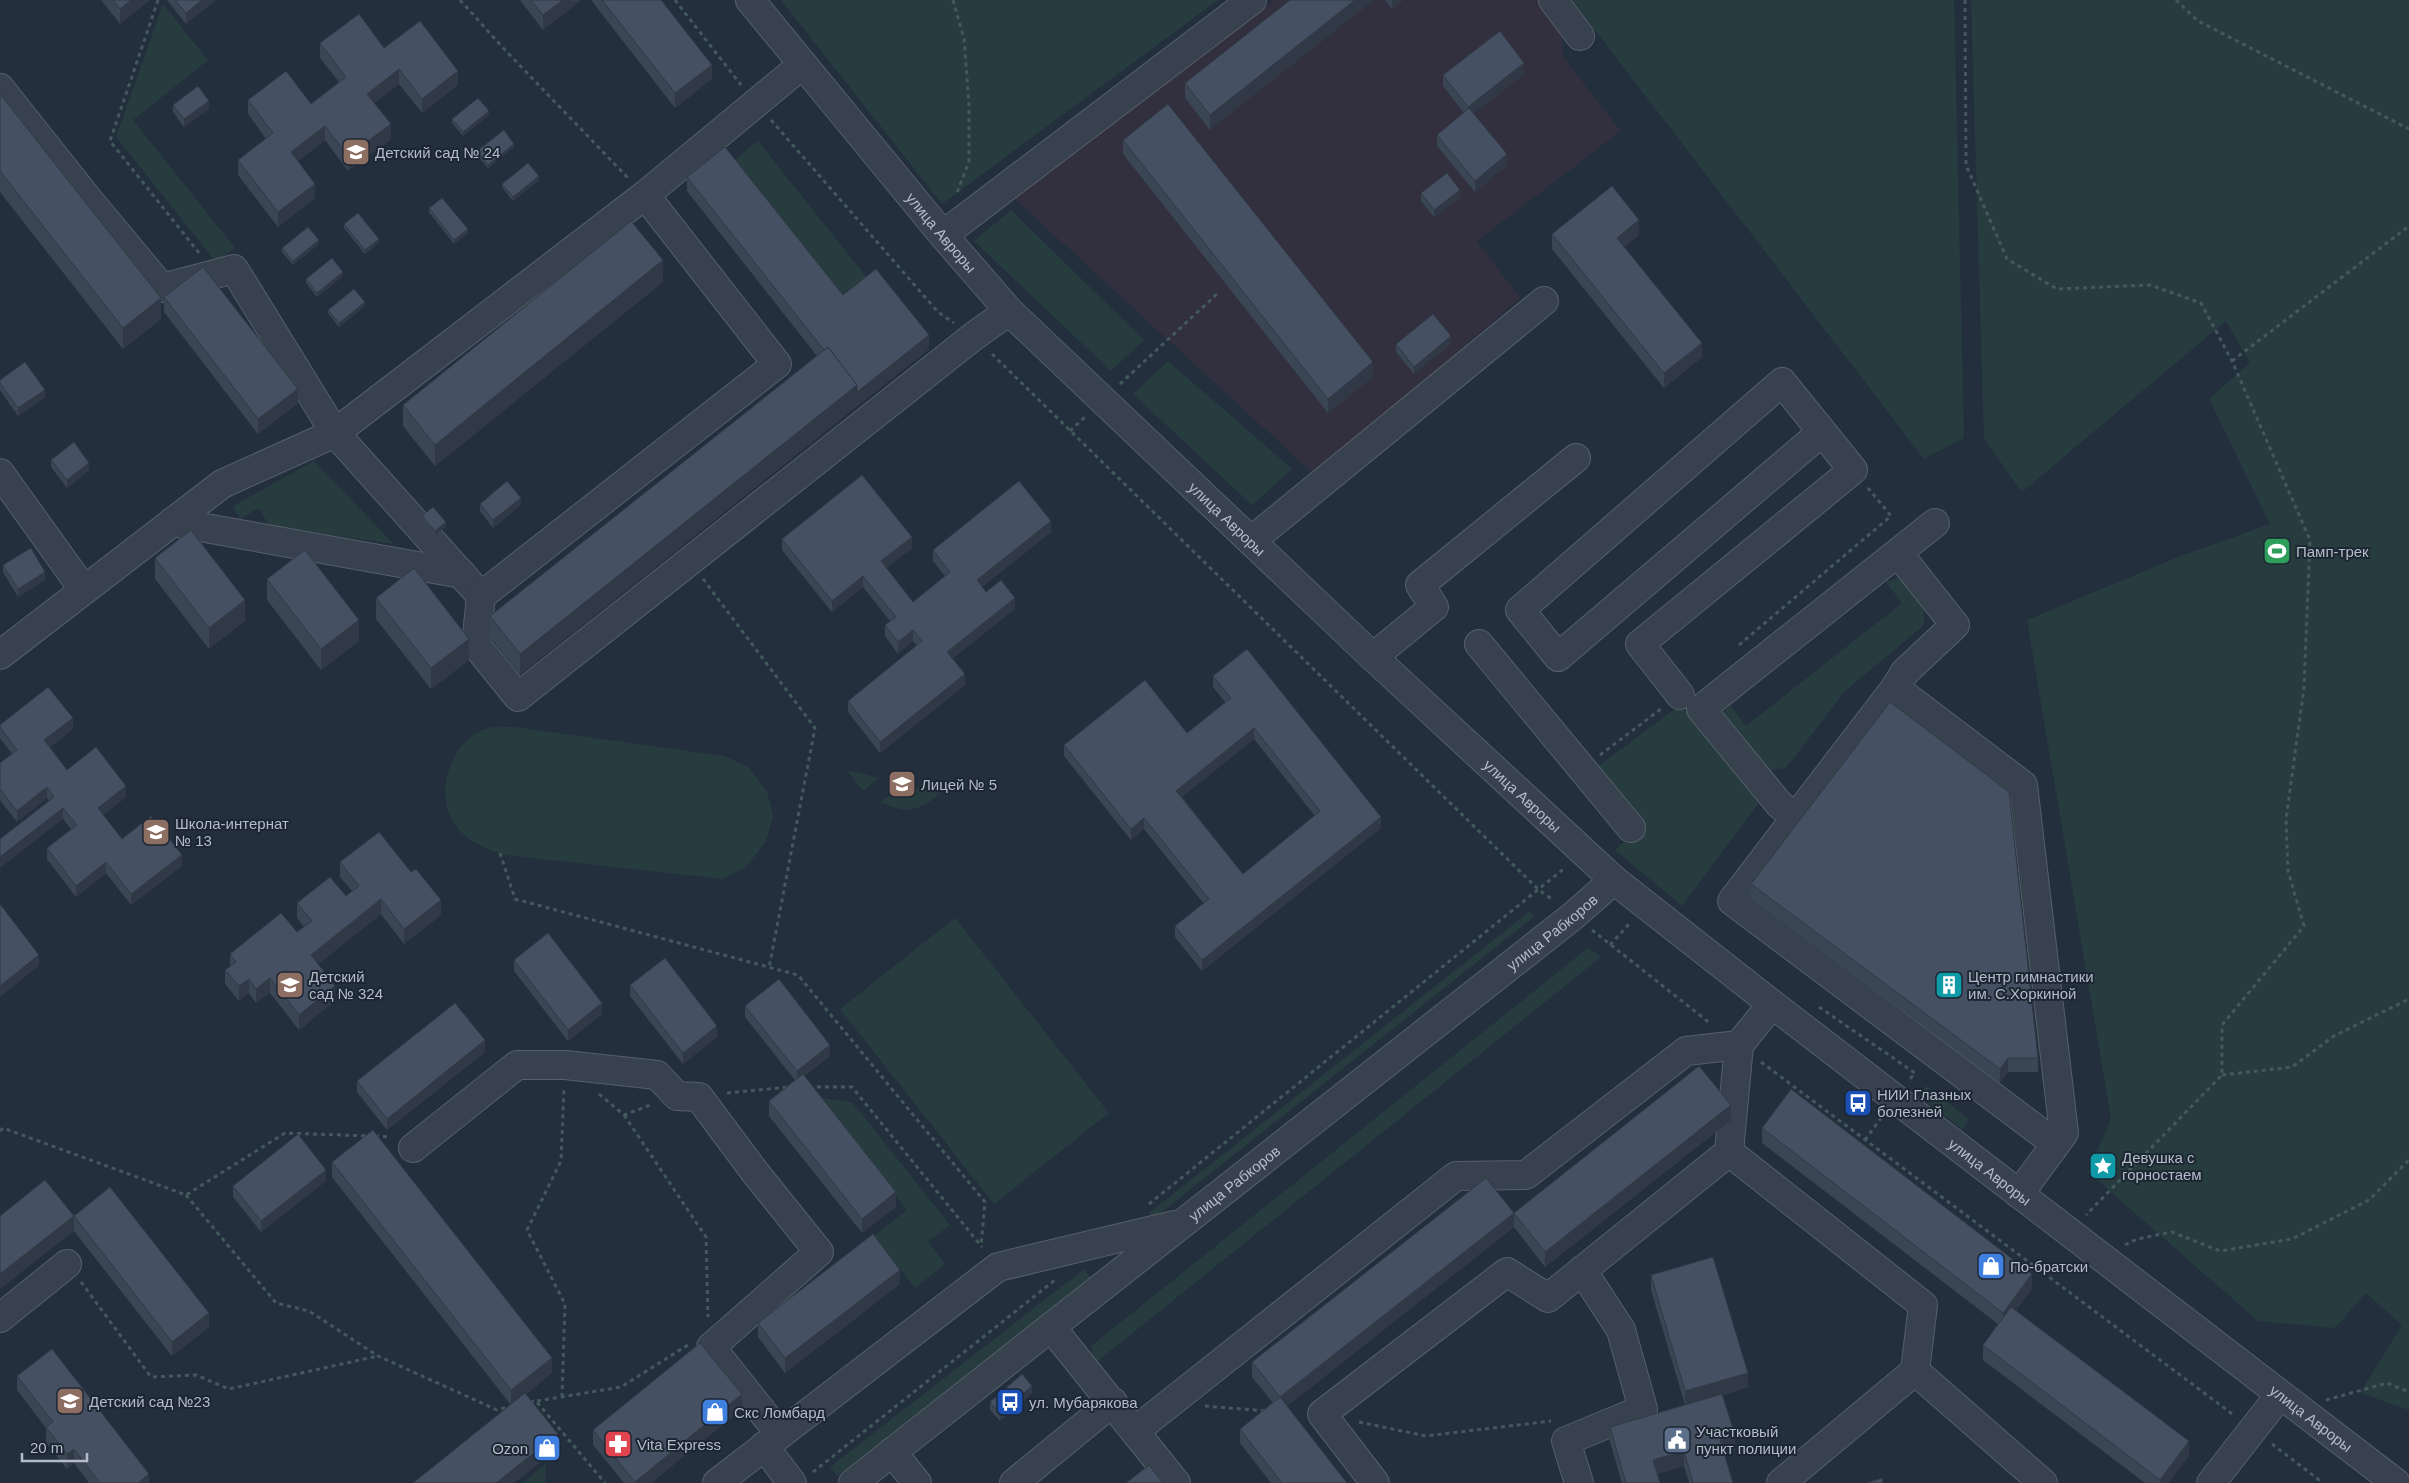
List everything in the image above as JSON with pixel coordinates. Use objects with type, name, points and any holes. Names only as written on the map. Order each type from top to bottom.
[{"type":"street","name":"улица Авроры","points":[[750,0],[943,235],[1009,311],[1373,657],[1614,880],[1772,1004],[2396,1483]]},
{"type":"street","points":[[943,235],[1252,0]]},
{"type":"street","points":[[1553,0],[1580,36]]},
{"type":"street","points":[[0,655],[222,484],[336,433],[645,195],[802,65]]},
{"type":"street","points":[[0,88],[162,288],[216,275],[234,268],[336,433],[481,596]]},
{"type":"street","points":[[645,195],[777,364],[481,596],[476,645],[518,697],[974,336],[1009,311]]},
{"type":"street","points":[[1251,541],[1544,301]]},
{"type":"street","points":[[1680,695],[1640,644],[1853,470],[1782,382],[1520,610],[1558,657],[1822,432]]},
{"type":"street","points":[[1373,657],[1434,607],[1420,585],[1576,458]]},
{"type":"street","points":[[0,473],[84,590]]},
{"type":"street","points":[[172,522],[462,574]]},
{"type":"street","points":[[1796,818],[1779,804],[1700,709],[1935,523]]},
{"type":"street","points":[[1898,553],[1955,625],[1905,672],[1895,688],[1732,901],[2056,1144]]},
{"type":"street","points":[[1479,644],[1631,828]]},
{"type":"street","points":[[1895,688],[2023,785],[2064,1133],[2019,1194]]},
{"type":"street","name":"улица Рабкоров","points":[[853,1483],[1573,916],[1614,880]]},
{"type":"street","points":[[1375,1483],[1322,1414],[1507,1272],[1548,1298],[1729,1152],[1739,1046],[1772,1004]]},
{"type":"street","points":[[1135,1431],[1456,1176],[1526,1176],[1686,1052],[1739,1046]]},
{"type":"street","points":[[406,1142],[517,1065],[565,1065],[657,1075],[688,1096],[749,1165],[819,1252],[712,1337],[711,1347],[799,1480]]},
{"type":"street","points":[[1729,1152],[1923,1305],[1915,1370],[1780,1483]]},
{"type":"street","points":[[716,1483],[998,1267],[1183,1223]]},
{"type":"street","points":[[0,1318],[67,1264]]},
{"type":"street","points":[[1579,1483],[1566,1441],[1643,1409],[1620,1330],[1582,1270]]},
{"type":"street","points":[[1051,1327],[1176,1483]]},
{"type":"street","points":[[1915,1370],[2043,1483]]},
{"type":"street","points":[[2210,1483],[2280,1395]]},
{"type":"street","points":[[1014,1483],[1113,1402]]},
{"type":"street","points":[[892,1452],[917,1483]]},
{"type":"path","points":[[158,0],[110,141],[216,275]]},
{"type":"path","points":[[460,0],[505,50],[645,195]]},
{"type":"path","points":[[675,0],[756,103],[938,312],[974,336],[1540,890],[1739,1046],[2323,1483]]},
{"type":"path","points":[[953,0],[964,39],[969,105],[969,161],[956,198]]},
{"type":"path","points":[[1965,0],[1966,165],[2007,258],[2057,289],[2150,285],[2200,303],[2232,361],[2310,540],[2304,688],[2286,819],[2288,871],[2304,926],[2222,1025],[2222,1075]]},
{"type":"path","points":[[2176,0],[2198,21],[2409,129]]},
{"type":"path","points":[[2232,361],[2409,226]]},
{"type":"path","points":[[1070,431],[1217,294]]},
{"type":"path","points":[[1733,650],[1891,516],[1853,470]]},
{"type":"path","points":[[689,561],[815,728],[769,968]]},
{"type":"path","points":[[1582,769],[1680,695]]},
{"type":"path","points":[[1147,1206],[1540,890],[1583,851]]},
{"type":"path","points":[[500,853],[515,899],[798,975],[985,1202],[981,1246]]},
{"type":"path","points":[[2085,1217],[2222,1075],[2292,1067],[2334,1036],[2409,999]]},
{"type":"path","points":[[562,1398],[565,1304],[527,1230],[561,1162],[565,1065]]},
{"type":"path","points":[[624,1115],[688,1096],[795,1087]]},
{"type":"path","points":[[804,1087],[852,1087],[998,1267]]},
{"type":"path","points":[[528,1402],[562,1398],[621,1386],[712,1337],[706,1238],[624,1115],[594,1090]]},
{"type":"path","points":[[0,1131],[3,1128],[186,1195],[276,1303],[308,1312],[378,1356],[497,1410],[512,1406]]},
{"type":"path","points":[[186,1195],[285,1133],[406,1142]]},
{"type":"path","points":[[2123,1246],[2137,1239],[2172,1232],[2220,1251],[2292,1239],[2369,1200],[2409,1160]]},
{"type":"path","points":[[67,1264],[151,1376],[196,1375],[229,1389],[378,1356]]},
{"type":"path","points":[[799,1480],[1062,1274]]},
{"type":"path","points":[[2325,1400],[2387,1383],[2409,1392]]},
{"type":"path","points":[[536,1401],[605,1483]]},
{"type":"path","points":[[1203,1406],[1270,1411]]},
{"type":"path","points":[[1322,1414],[1426,1436],[1559,1420]]},
{"type":"shaded area","points":[[1275,0],[1550,0],[1562,16],[1563,57],[1621,131],[1477,241],[1520,298],[1316,476],[1015,199]]},
{"type":"green space","points":[[781,0],[1218,0],[942,204]]},
{"type":"green space","points":[[1572,0],[1954,0],[1964,438],[1924,459]]},
{"type":"green space","points":[[1971,0],[2409,0],[2409,1410],[2360,1393],[2402,1325],[2366,1293],[2335,1328],[2258,1321],[2088,1172],[2111,1119],[2027,620],[2178,557],[2270,524],[2209,399],[2250,363],[2226,321],[2022,492],[1984,439]]},
{"type":"green space","points":[[163,4],[208,60],[133,120],[235,248],[216,262],[116,137]]},
{"type":"green space","points":[[758,141],[868,279],[842,299],[733,161]]},
{"type":"green space","points":[[1011,210],[1144,340],[1111,371],[974,241]]},
{"type":"green space","points":[[1168,361],[1292,469],[1252,505],[1133,394]]},
{"type":"green space","points":[[314,461],[394,544],[269,526],[259,508],[240,519],[233,506]]},
{"type":"green space","points":[[1899,577],[1921,606],[1924,619],[1923,626],[1844,692],[1786,768],[1767,770],[1723,717],[1724,712],[1730,705],[1746,726],[1902,603],[1886,582]]},
{"type":"green space","points":[[1680,705],[1755,795],[1758,804],[1682,906],[1615,850],[1638,828],[1592,771]]},
{"type":"green space","points":[[491,727],[515,727],[724,756],[747,766],[767,791],[773,816],[766,841],[746,867],[723,879],[504,855],[486,848],[460,831],[451,818],[447,804],[448,772],[454,758],[463,745],[474,735]]},
{"type":"green space","points":[[847,770],[879,778],[863,791]]},
{"type":"green space","points":[[904,785],[941,792],[926,804],[912,809],[898,808],[880,802]]},
{"type":"green space","points":[[1530,911],[1534,917],[1153,1219],[1149,1213]]},
{"type":"green space","points":[[955,918],[1109,1113],[994,1204],[840,1009]]},
{"type":"green space","points":[[1588,948],[1601,957],[1094,1364],[1091,1346]]},
{"type":"green space","points":[[1926,1086],[1969,1119],[1962,1129],[1919,1096]]},
{"type":"green space","points":[[818,1097],[853,1103],[950,1225],[928,1242],[945,1264],[915,1288],[874,1236],[907,1210]]},
{"type":"green space","points":[[1084,1269],[1091,1278],[837,1476],[830,1467]]},
{"type":"green space","points":[[546,1464],[545,1483],[522,1483]]},
{"type":"building","points":[[113,0],[131,0],[120,9]]},
{"type":"building","points":[[175,0],[202,0],[186,13]]},
{"type":"building","points":[[531,0],[563,0],[543,15]]},
{"type":"building","points":[[602,0],[661,0],[712,65],[675,93]]},
{"type":"building","points":[[1290,0],[1355,0],[1210,115],[1185,83]]},
{"type":"building","points":[[359,14],[384,48],[420,21],[458,71],[422,99],[399,69],[367,94],[391,124],[348,156],[325,126],[291,152],[315,184],[278,212],[238,160],[273,133],[248,100],[286,71],[311,104],[346,77],[320,43]]},
{"type":"building","points":[[1500,31],[1524,63],[1468,107],[1443,75]]},
{"type":"building","points":[[198,86],[209,101],[184,119],[173,105]]},
{"type":"building","points":[[0,94],[161,298],[123,328],[0,171]]},
{"type":"building","points":[[478,98],[489,111],[463,132],[452,119]]},
{"type":"building","points":[[1168,104],[1373,362],[1328,399],[1123,140]]},
{"type":"building","points":[[1469,108],[1507,154],[1475,181],[1437,135]]},
{"type":"building","points":[[504,130],[514,144],[488,165],[477,151]]},
{"type":"building","points":[[725,147],[843,295],[876,269],[929,335],[857,392],[857,385],[828,347],[824,350],[687,177]]},
{"type":"building","points":[[528,163],[539,176],[513,197],[502,184]]},
{"type":"building","points":[[1447,173],[1460,190],[1434,210],[1421,193]]},
{"type":"building","points":[[1612,186],[1639,220],[1617,238],[1702,343],[1664,373],[1552,234]]},
{"type":"building","points":[[442,198],[468,229],[454,240],[429,208]]},
{"type":"building","points":[[358,213],[379,239],[365,250],[344,224]]},
{"type":"building","points":[[631,221],[663,260],[435,445],[403,405]]},
{"type":"building","points":[[308,227],[319,240],[293,261],[282,248]]},
{"type":"building","points":[[332,258],[343,272],[317,293],[306,279]]},
{"type":"building","points":[[203,267],[298,389],[258,419],[164,297]]},
{"type":"building","points":[[354,289],[365,302],[339,323],[328,310]]},
{"type":"building","points":[[1433,314],[1451,336],[1414,367],[1396,344]]},
{"type":"building","points":[[828,347],[857,385],[520,654],[490,616]]},
{"type":"building","points":[[25,362],[45,390],[18,408],[0,383],[0,380]]},
{"type":"building","points":[[74,442],[89,463],[67,480],[51,460]]},
{"type":"building","points":[[862,475],[912,537],[881,561],[913,602],[950,572],[933,550],[1019,481],[1051,521],[977,580],[986,592],[1001,580],[1015,598],[947,652],[965,674],[880,742],[848,701],[922,641],[913,630],[898,642],[885,625],[896,617],[863,576],[832,601],[782,539]]},
{"type":"building","points":[[507,481],[521,498],[493,520],[480,504]]},
{"type":"building","points":[[433,507],[446,522],[435,531],[422,516]]},
{"type":"building","points":[[191,530],[245,600],[209,628],[155,558]]},
{"type":"building","points":[[31,548],[45,572],[18,589],[3,565]]},
{"type":"building","points":[[305,550],[359,620],[321,649],[267,579]]},
{"type":"building","points":[[414,568],[469,639],[431,668],[376,598]]},
{"type":"building","points":[[1247,649],[1381,817],[1202,960],[1175,926],[1209,899],[1144,818],[1131,829],[1064,745],[1145,680],[1187,733],[1231,698],[1213,676]],"holes":[[[1254,728],[1320,811],[1243,874],[1176,791]]]},
{"type":"building","points":[[48,687],[73,718],[44,740],[67,770],[96,747],[126,786],[98,808],[122,839],[151,816],[182,855],[131,894],[106,862],[76,886],[47,848],[77,825],[63,808],[0,857],[0,839],[54,797],[47,787],[17,811],[0,789],[0,763],[17,750],[0,725]]},
{"type":"building","name":"Центр гимнастики им. С.Хоркиной","points":[[1890,702],[2009,792],[2038,1058],[2008,1058],[2000,1069],[1751,884]]},
{"type":"building","points":[[379,832],[411,872],[416,869],[441,900],[404,929],[381,899],[311,955],[335,986],[299,1015],[270,978],[256,989],[249,979],[239,986],[225,970],[236,962],[230,954],[281,913],[297,932],[312,921],[297,903],[330,877],[346,896],[359,886],[340,862]]},
{"type":"building","points":[[0,904],[39,955],[0,986]]},
{"type":"building","points":[[548,933],[602,1003],[568,1030],[514,960]]},
{"type":"building","points":[[665,958],[717,1026],[683,1053],[630,985]]},
{"type":"building","points":[[779,979],[830,1045],[797,1071],[745,1006]]},
{"type":"building","points":[[455,1003],[485,1040],[387,1119],[357,1081]]},
{"type":"building","points":[[1699,1066],[1731,1105],[1545,1252],[1514,1213]]},
{"type":"building","points":[[803,1074],[896,1192],[862,1219],[769,1101]]},
{"type":"building","points":[[1791,1089],[2032,1274],[2003,1313],[1762,1128]]},
{"type":"building","points":[[373,1130],[552,1358],[511,1390],[332,1162]]},
{"type":"building","points":[[298,1134],[326,1170],[261,1221],[233,1186]]},
{"type":"building","points":[[1486,1178],[1514,1213],[1280,1397],[1252,1362]]},
{"type":"building","points":[[45,1180],[74,1216],[0,1274],[0,1216]]},
{"type":"building","points":[[110,1187],[209,1313],[172,1342],[74,1216]]},
{"type":"building","points":[[873,1234],[900,1270],[785,1358],[758,1323]]},
{"type":"building","points":[[1713,1257],[1748,1373],[1685,1391],[1651,1275]]},
{"type":"building","points":[[2011,1307],[2189,1441],[2160,1480],[1983,1345]]},
{"type":"building","points":[[700,1343],[742,1394],[635,1482],[593,1430]]},
{"type":"building","points":[[52,1349],[149,1474],[138,1483],[100,1483],[74,1449],[67,1454],[46,1427],[53,1422],[17,1376]]},
{"type":"building","points":[[1022,1374],[1032,1386],[1000,1414],[990,1402]]},
{"type":"building","points":[[525,1393],[558,1434],[496,1483],[413,1483]]},
{"type":"building","points":[[1722,1394],[1735,1435],[1720,1440],[1733,1483],[1693,1483],[1684,1451],[1653,1460],[1660,1483],[1626,1483],[1610,1427]]},
{"type":"building","points":[[1280,1397],[1347,1483],[1282,1483],[1240,1429]]},
{"type":"building","points":[[1149,1465],[1163,1483],[1126,1483]]},
{"type":"building","points":[[1882,1478],[1883,1483],[1866,1483]]},
{"type":"place","name":"Детский сад № 24","points":[[356,152]]},
{"type":"place","name":"Памп-трек","points":[[2277,551]]},
{"type":"place","name":"Лицей № 5","points":[[902,784]]},
{"type":"place","name":"Школа-интернат № 13","points":[[156,832]]},
{"type":"place","name":"Детский сад № 324","points":[[290,985]]},
{"type":"place","name":"Центр гимнастики им. С.Хоркиной","points":[[1949,985]]},
{"type":"place","name":"НИИ Глазных болезней","points":[[1858,1103]]},
{"type":"place","name":"Девушка с горностаем","points":[[2103,1166]]},
{"type":"place","name":"По-братски","points":[[1991,1266]]},
{"type":"place","name":"Детский сад №23","points":[[70,1401]]},
{"type":"place","name":"ул. Мубарякова","points":[[1010,1402]]},
{"type":"place","name":"Скс Ломбард","points":[[715,1412]]},
{"type":"place","name":"Участковый пункт полиции","points":[[1677,1440]]},
{"type":"place","name":"Vita Express","points":[[618,1444]]},
{"type":"place","name":"Ozon","points":[[547,1448]]}]
